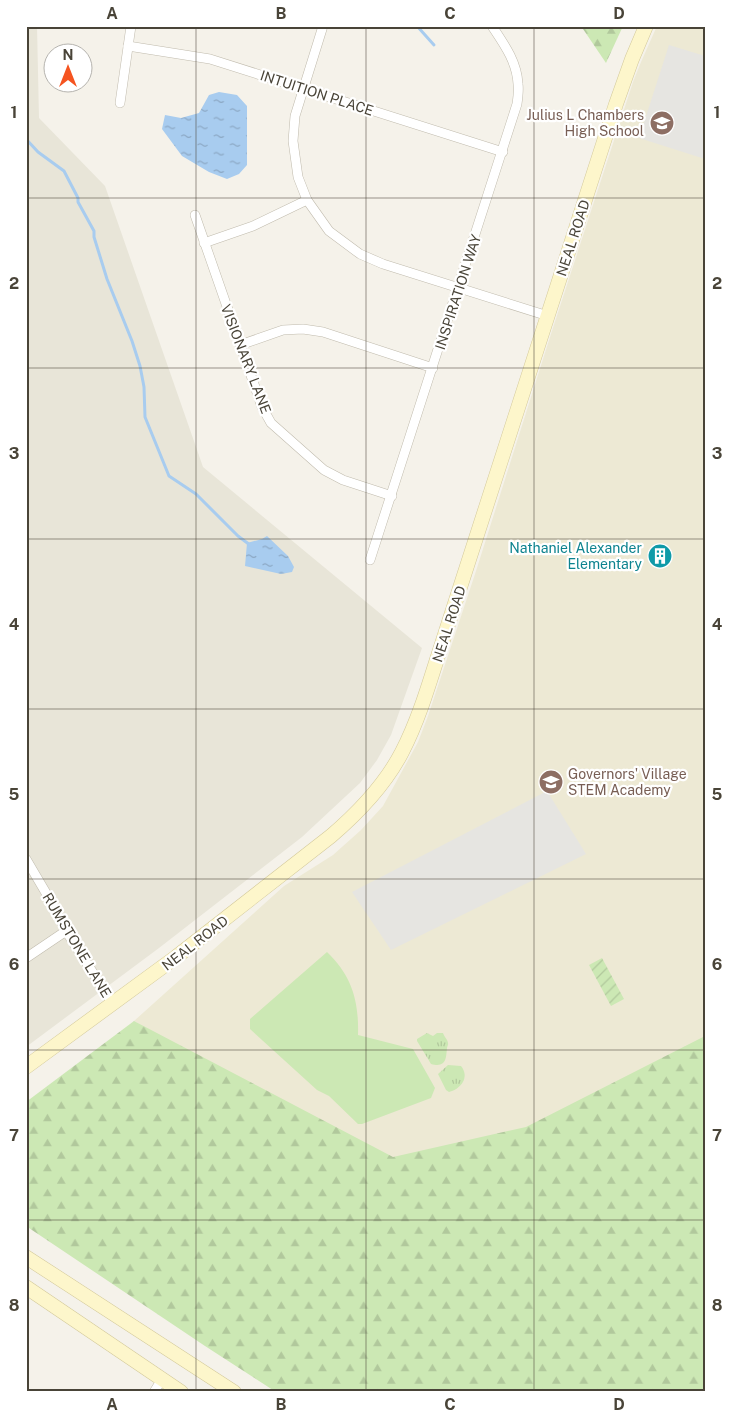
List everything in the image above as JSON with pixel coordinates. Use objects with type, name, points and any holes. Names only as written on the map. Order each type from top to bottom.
[{"type":"street","points":[[120,103],[131,26]]},
{"type":"street","points":[[323,26],[295,116],[292,141],[298,177],[307,200],[329,231],[360,254],[383,264],[548,316]]},
{"type":"street","name":"INSPIRATION WAY","points":[[370,560],[517,104],[518,84],[514,64],[492,26]]},
{"type":"street","name":"NEAL ROAD","points":[[26,1067],[176,957],[294,867],[346,824],[373,795],[394,766],[407,743],[424,700],[627,72],[646,26]]},
{"type":"street","name":"INTUITION PLACE","points":[[128,46],[210,59],[502,152]]},
{"type":"street","points":[[204,243],[253,226],[307,200]]},
{"type":"street","name":"VISIONARY LANE","points":[[194,215],[262,407],[271,423],[324,470],[343,480],[392,496]]},
{"type":"street","points":[[240,345],[283,330],[303,329],[323,332],[433,368]]},
{"type":"street","name":"RUMSTONE LANE","points":[[26,859],[66,931],[113,1004]]},
{"type":"street","points":[[26,958],[66,931]]},
{"type":"street","points":[[26,1256],[234,1392]]},
{"type":"street","points":[[26,1287],[181,1392]]},
{"type":"street","points":[[154,1392],[162,1379]]},
{"type":"shaded area","points":[[26,26],[37,26],[39,118],[105,186],[203,467],[422,648],[391,735],[377,760],[360,783],[302,837],[159,948],[26,1047]]},
{"type":"shaded area","name":"Governors' Village STEM Academy","points":[[657,26],[705,26],[705,1357],[134,1021],[284,886],[333,855],[361,830],[383,806],[418,742],[476,571],[633,82]]},
{"type":"shaded area","points":[[669,45],[705,56],[705,159],[639,138]]},
{"type":"shaded area","points":[[547,791],[586,854],[391,950],[352,892]]},
{"type":"green space","points":[[581,26],[623,26],[606,63]]},
{"type":"green space","points":[[327,952],[343,970],[352,990],[357,1011],[358,1035],[413,1049],[435,1088],[431,1098],[358,1124],[329,1096],[317,1090],[250,1029],[250,1019]]},
{"type":"green space","points":[[602,958],[624,999],[611,1006],[589,965]]},
{"type":"green space","points":[[134,1021],[393,1157],[526,1127],[705,1036],[705,1392],[276,1392],[205,1346],[26,1226],[26,1102]]},
{"type":"green space","points":[[427,1033],[433,1036],[437,1033],[443,1033],[447,1040],[446,1056],[444,1062],[440,1065],[431,1064],[417,1041],[417,1039]]},
{"type":"green space","points":[[448,1065],[461,1066],[465,1074],[463,1082],[449,1092],[446,1090],[438,1074]]},
{"type":"water","points":[[219,92],[237,95],[247,106],[247,165],[239,174],[227,179],[209,172],[182,156],[162,129],[165,115],[181,118],[199,113],[209,95]]},
{"type":"water","points":[[267,536],[288,556],[294,567],[292,572],[281,574],[245,566],[247,543]]},
{"type":"waterway","points":[[417,26],[434,45]]},
{"type":"waterway","points":[[26,139],[38,152],[64,171],[94,231],[94,237],[107,279],[140,366],[144,387],[145,417],[169,476],[196,494],[238,536],[250,545]]},
{"type":"place","name":"Julius L Chambers High School","points":[[662,123]]},
{"type":"place","name":"Nathaniel Alexander Elementary","points":[[660,556]]},
{"type":"place","name":"Governors' Village STEM Academy","points":[[551,782]]}]
